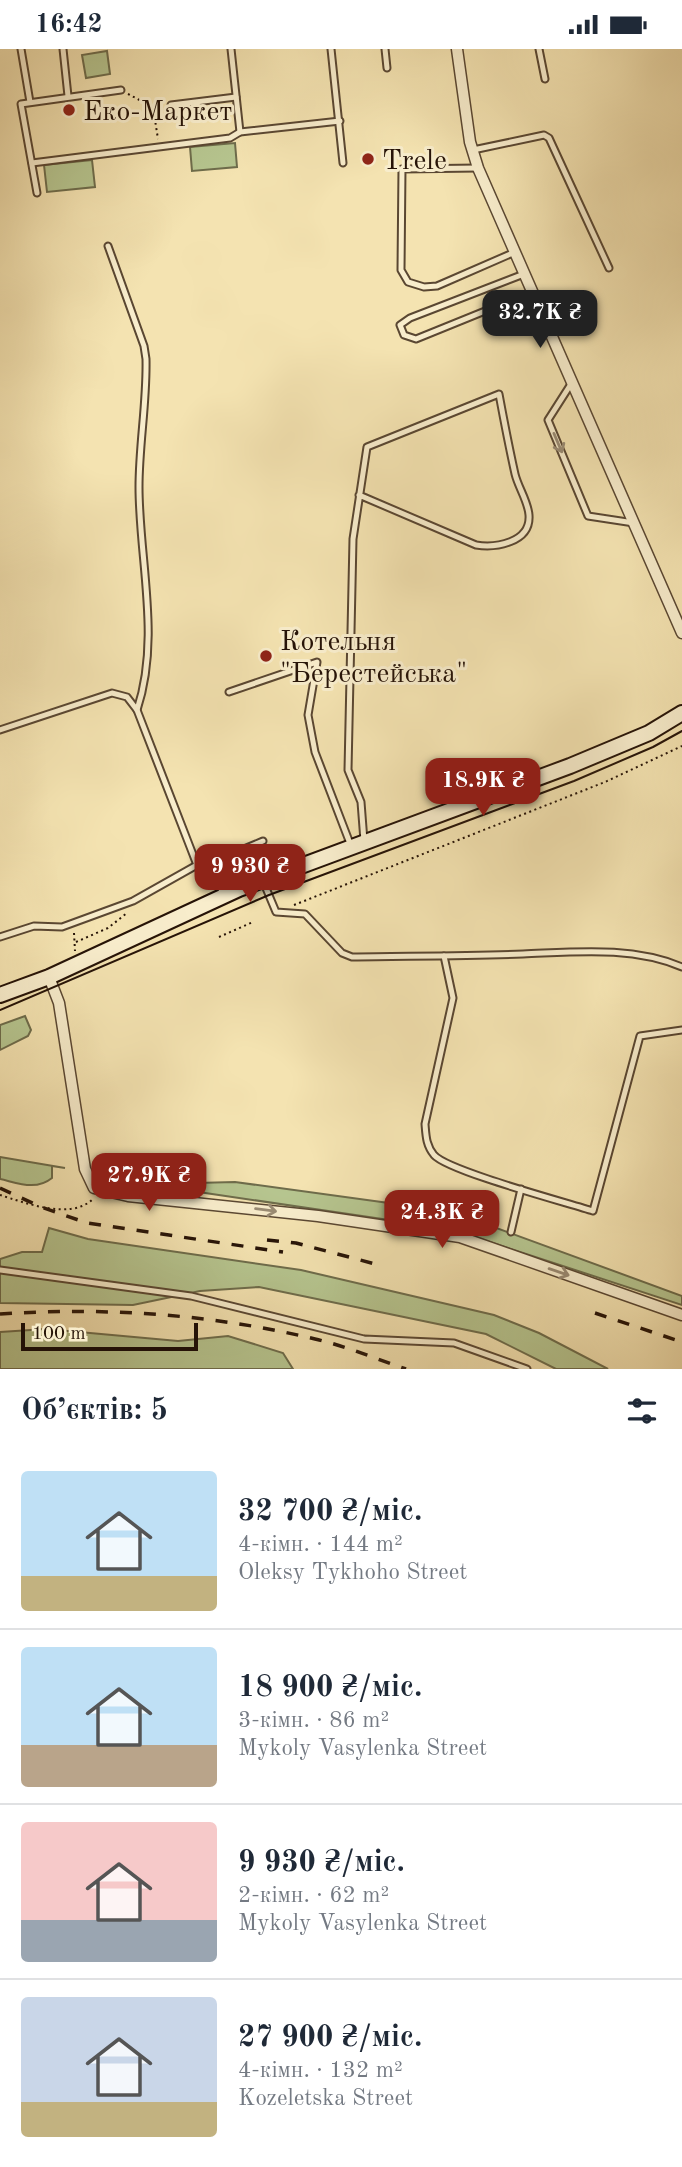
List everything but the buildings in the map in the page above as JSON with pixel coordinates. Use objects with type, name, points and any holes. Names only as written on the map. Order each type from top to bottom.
[{"type":"main road","points":[[0,995],[49,977],[224,896],[570,766],[649,733],[682,713]]},
{"type":"street","points":[[457,49],[472,150],[478,168],[682,633]]},
{"type":"street","points":[[49,977],[59,1003],[85,1169],[88,1180],[103,1192],[318,1216],[460,1237],[682,1315]]},
{"type":"lane","points":[[21,49],[30,102]]},
{"type":"lane","points":[[63,49],[68,96]]},
{"type":"lane","points":[[232,49],[240,132]]},
{"type":"lane","points":[[331,49],[342,163]]},
{"type":"lane","points":[[385,49],[387,68]]},
{"type":"lane","points":[[539,49],[545,79]]},
{"type":"lane","points":[[37,193],[21,104],[121,90]]},
{"type":"lane","points":[[171,105],[236,97]]},
{"type":"lane","points":[[32,163],[230,138],[240,132],[340,121]]},
{"type":"lane","points":[[472,150],[544,135],[550,138],[609,268]]},
{"type":"lane","points":[[478,168],[402,169],[401,270],[408,282],[424,288],[437,286],[515,252]]},
{"type":"lane","points":[[108,246],[144,346],[146,359],[139,488],[147,596],[146,659],[143,691],[137,710]]},
{"type":"lane","points":[[524,274],[410,318],[400,325],[404,335],[416,339],[532,292]]},
{"type":"lane","points":[[571,384],[548,420],[588,516],[636,523]]},
{"type":"lane","points":[[358,846],[361,802],[348,770],[353,539],[359,495],[367,447],[499,394],[516,478],[529,515],[527,525],[519,537],[494,548],[476,545],[359,495]]},
{"type":"lane","points":[[229,692],[317,662],[308,715],[315,752],[358,846]]},
{"type":"lane","points":[[0,730],[112,693],[127,697],[137,710],[197,865],[214,873],[224,896]]},
{"type":"lane","points":[[214,873],[244,849],[263,841]]},
{"type":"lane","points":[[0,937],[34,926],[62,927],[72,924],[133,901],[197,865]]},
{"type":"lane","points":[[263,881],[276,912],[305,914],[342,953],[352,957],[591,950],[667,960],[682,967]]},
{"type":"lane","points":[[444,956],[453,998],[425,1124],[426,1143],[436,1157],[448,1164],[521,1189],[593,1211],[640,1036],[682,1030]]},
{"type":"lane","points":[[511,1232],[521,1189]]},
{"type":"lane","points":[[0,1270],[191,1296],[364,1339],[454,1343],[527,1369]]},
{"type":"path","points":[[121,90],[153,107],[159,147]]},
{"type":"path","points":[[276,912],[605,782],[682,746]]},
{"type":"path","points":[[76,942],[108,928],[128,912],[133,901]]},
{"type":"path","points":[[219,936],[253,922]]},
{"type":"path","points":[[72,924],[75,952]]},
{"type":"path","points":[[0,1195],[41,1207],[76,1209],[90,1202]]},
{"type":"green space","points":[[107,51],[110,74],[86,78],[82,55]]},
{"type":"green space","points":[[235,143],[237,167],[192,171],[190,147]]},
{"type":"green space","points":[[92,160],[95,187],[47,192],[44,165]]},
{"type":"green space","points":[[25,1016],[31,1030],[28,1036],[0,1050],[0,1025]]},
{"type":"green space","points":[[0,1157],[65,1168],[52,1166],[52,1178],[46,1182],[20,1184],[0,1179]]},
{"type":"green space","points":[[197,1162],[196,1183],[235,1182],[418,1207],[491,1226],[682,1296],[682,1305],[450,1229],[165,1187],[159,1167]]},
{"type":"green space","points":[[49,1228],[88,1239],[301,1270],[494,1315],[539,1333],[608,1369],[556,1369],[486,1334],[259,1287],[200,1291],[133,1305],[0,1303],[0,1259],[22,1252],[42,1252]]},
{"type":"green space","points":[[46,1329],[178,1341],[228,1336],[283,1353],[293,1369],[0,1369],[0,1332]]},
{"type":"tram line","points":[[0,1010],[269,895],[574,781],[653,747],[682,731]]},
{"type":"railway","points":[[0,1188],[41,1207],[87,1223],[283,1252]]},
{"type":"railway","points":[[267,1240],[296,1243],[379,1265]]},
{"type":"railway","points":[[0,1314],[79,1311],[198,1318],[276,1330],[327,1342],[406,1369]]},
{"type":"railway","points":[[595,1313],[682,1342]]},
{"type":"place","name":"Еко-Маркет","points":[[69,110]]},
{"type":"place","name":"Trele","points":[[368,159]]},
{"type":"place","name":"Котельня \"Берестейська\"","points":[[266,656]]}]
